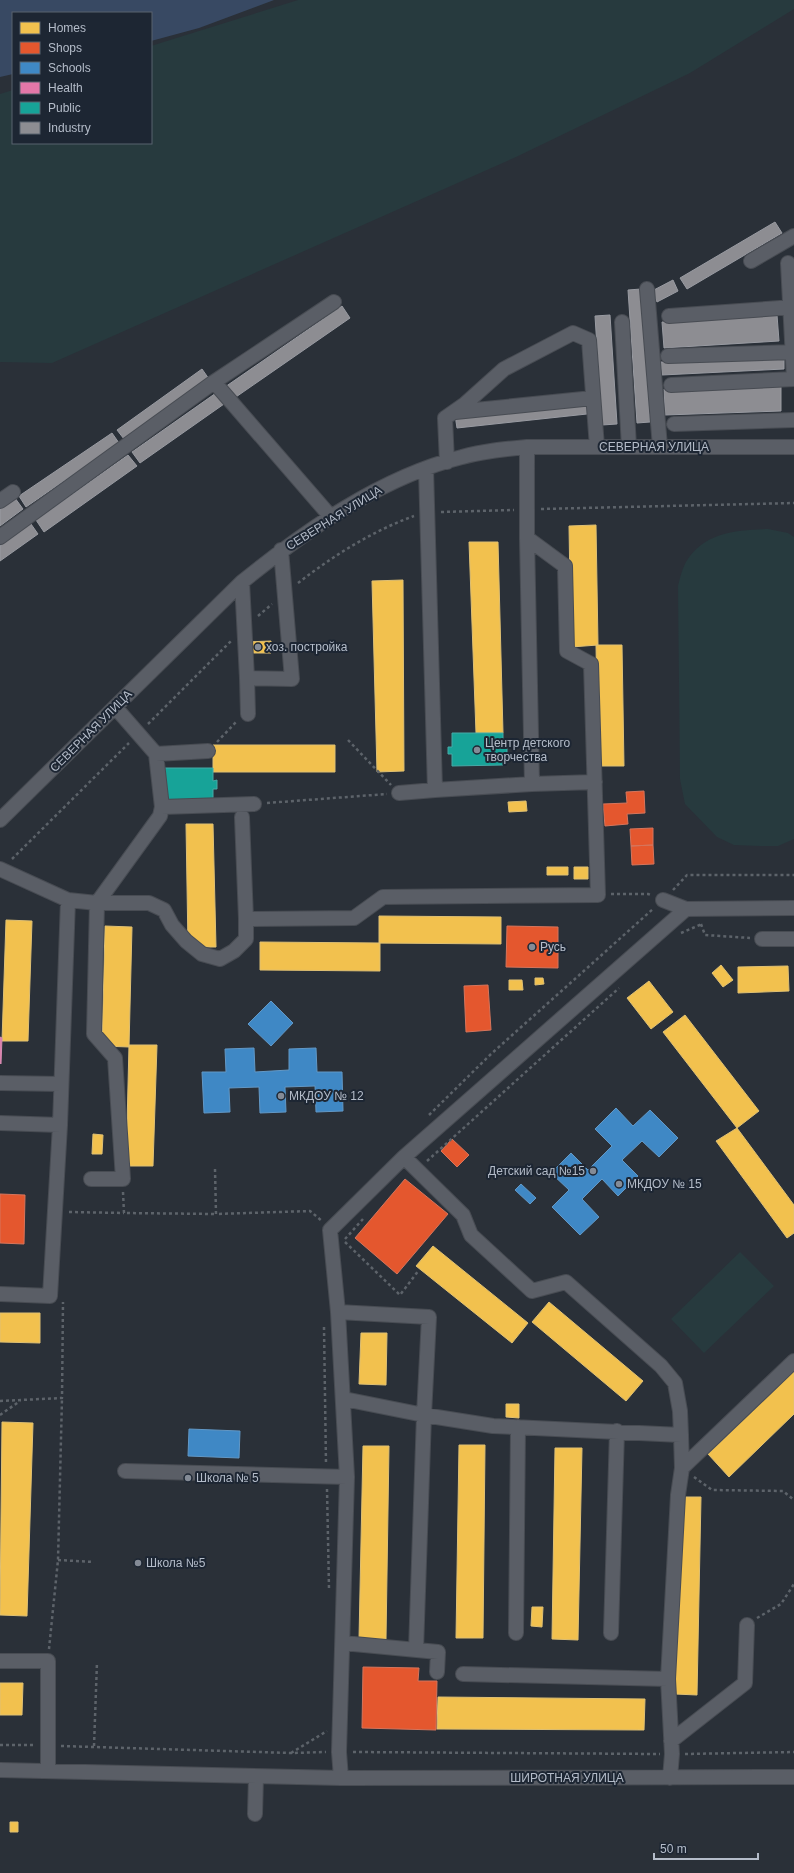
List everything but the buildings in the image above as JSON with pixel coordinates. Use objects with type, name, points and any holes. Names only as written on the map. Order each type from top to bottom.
[{"type":"street","points":[[751,261],[794,236]]},
{"type":"street","points":[[671,384],[794,379],[792,307],[788,263]]},
{"type":"street","points":[[647,290],[660,447]]},
{"type":"street","points":[[0,537],[214,382],[334,302]]},
{"type":"street","points":[[669,316],[792,307]]},
{"type":"street","points":[[622,322],[629,447]]},
{"type":"street","points":[[447,462],[445,418],[455,412],[504,369],[573,333],[589,340],[597,447]]},
{"type":"street","points":[[668,356],[793,352]]},
{"type":"street","points":[[214,382],[331,517]]},
{"type":"street","points":[[455,412],[593,398]]},
{"type":"street","points":[[674,424],[794,420]]},
{"type":"street","points":[[528,447],[527,538],[532,784]]},
{"type":"street","name":"СЕВЕРНАЯ УЛИЦА","points":[[0,820],[242,582],[281,550],[331,517],[377,490],[426,469],[461,457],[495,450],[528,447],[794,447]]},
{"type":"street","points":[[426,469],[435,790]]},
{"type":"street","points":[[0,501],[13,492]]},
{"type":"street","points":[[246,919],[354,918],[383,896],[598,895],[591,664],[567,651],[565,566],[527,538]]},
{"type":"street","points":[[247,678],[292,679],[281,550]]},
{"type":"street","points":[[242,582],[248,714]]},
{"type":"street","points":[[91,1179],[123,1179],[115,1058],[94,1034],[97,903],[160,816],[162,807],[156,754],[115,707]]},
{"type":"street","points":[[156,754],[208,752]]},
{"type":"street","points":[[399,793],[532,784],[595,782]]},
{"type":"street","points":[[162,807],[254,804]]},
{"type":"street","points":[[1,869],[68,900],[97,903],[149,903],[160,907],[169,916],[172,925],[186,941],[202,954],[220,959],[234,951],[246,939],[242,817]]},
{"type":"street","points":[[0,1294],[50,1296],[60,1125],[68,900]]},
{"type":"street","points":[[663,900],[686,909],[794,908]]},
{"type":"street","points":[[341,1778],[339,1752],[347,1477],[344,1399],[338,1312],[324,1226],[409,1162],[686,909]]},
{"type":"street","points":[[762,939],[794,939]]},
{"type":"street","points":[[0,1083],[61,1084]]},
{"type":"street","points":[[0,1124],[60,1125]]},
{"type":"street","points":[[409,1162],[463,1215],[471,1235],[532,1291],[566,1282],[661,1366],[675,1383],[680,1411],[682,1468],[678,1495],[668,1679],[672,1748],[670,1778]]},
{"type":"street","points":[[338,1312],[429,1317],[416,1650]]},
{"type":"street","points":[[682,1468],[794,1361]]},
{"type":"street","points":[[344,1399],[424,1415],[493,1426],[681,1435]]},
{"type":"street","points":[[516,1633],[518,1427]]},
{"type":"street","points":[[611,1633],[617,1431]]},
{"type":"street","points":[[125,1471],[347,1477]]},
{"type":"street","points":[[672,1748],[745,1683],[747,1625]]},
{"type":"street","points":[[343,1644],[438,1652],[437,1672]]},
{"type":"street","points":[[0,1660],[48,1661],[48,1770]]},
{"type":"street","points":[[463,1674],[668,1679]]},
{"type":"street","name":"ШИРОТНАЯ УЛИЦА","points":[[0,1770],[341,1778],[670,1778],[794,1776]]},
{"type":"street","points":[[255,1814],[256,1776]]},
{"type":"path","points":[[1,869],[244,628],[313,571],[360,541],[397,522],[427,512],[794,503]]},
{"type":"path","points":[[208,752],[243,714],[248,714]]},
{"type":"path","points":[[348,740],[399,793]]},
{"type":"path","points":[[254,804],[399,793]]},
{"type":"path","points":[[423,1120],[491,1054],[663,900],[687,875],[794,875]]},
{"type":"path","points":[[598,895],[648,894]]},
{"type":"path","points":[[702,924],[705,935],[762,939]]},
{"type":"path","points":[[675,938],[681,933],[702,924],[709,924]]},
{"type":"path","points":[[409,1162],[425,1163],[622,986]]},
{"type":"path","points":[[215,1169],[216,1214]]},
{"type":"path","points":[[123,1179],[124,1213]]},
{"type":"path","points":[[56,1212],[216,1214],[310,1211],[324,1226],[343,1241],[400,1295],[419,1270]]},
{"type":"path","points":[[343,1241],[368,1213]]},
{"type":"path","points":[[324,1226],[327,1215]]},
{"type":"path","points":[[48,1661],[58,1560],[63,1296],[50,1296]]},
{"type":"path","points":[[324,1321],[329,1594]]},
{"type":"path","points":[[0,1401],[62,1398]]},
{"type":"path","points":[[0,1415],[21,1401]]},
{"type":"path","points":[[682,1468],[712,1490],[782,1491],[794,1500]]},
{"type":"path","points":[[58,1560],[94,1562]]},
{"type":"path","points":[[747,1625],[781,1604],[794,1584]]},
{"type":"path","points":[[94,1746],[97,1662]]},
{"type":"path","points":[[291,1753],[331,1728]]},
{"type":"path","points":[[0,1745],[94,1746],[291,1753],[672,1748],[794,1752]]},
{"type":"green space","points":[[298,0],[794,0],[794,9],[690,73],[516,157],[52,363],[0,362],[0,94],[12,90],[12,144],[152,144],[152,46]]},
{"type":"green space","points":[[768,529],[788,533],[794,537],[794,839],[778,846],[734,845],[717,837],[685,804],[680,779],[678,586],[686,562],[693,552],[702,544],[711,539],[733,532]]},
{"type":"green space","points":[[740,1252],[774,1286],[704,1353],[671,1319]]},
{"type":"water","points":[[0,0],[274,0],[199,28],[152,41],[152,12],[12,12],[12,74],[0,77]]},
{"type":"place","name":"хоз. постройка","points":[[258,647]]},
{"type":"place","name":"Центр детского творчества","points":[[477,750]]},
{"type":"place","name":"Русь","points":[[532,947]]},
{"type":"place","name":"МКДОУ № 12","points":[[281,1096]]},
{"type":"place","name":"Детский сад №15","points":[[593,1171]]},
{"type":"place","name":"МКДОУ № 15","points":[[619,1184]]},
{"type":"place","name":"Школа № 5","points":[[188,1478]]},
{"type":"place","name":"Школа №5","points":[[138,1563]]}]
